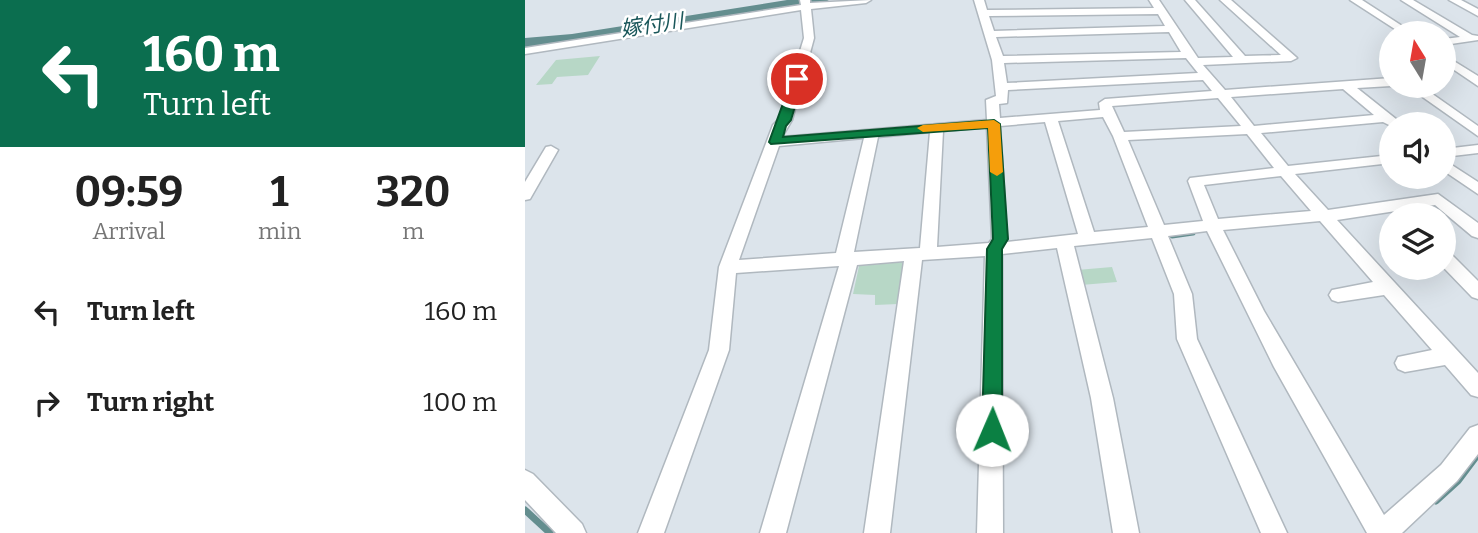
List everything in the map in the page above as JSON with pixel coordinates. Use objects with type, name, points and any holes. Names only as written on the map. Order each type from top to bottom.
[{"type":"street","points":[[525,51],[804,3],[866,0]]},
{"type":"street","points":[[1189,0],[1241,59]]},
{"type":"street","points":[[998,60],[1291,58],[1225,0]]},
{"type":"street","points":[[1355,0],[1389,21]]},
{"type":"street","points":[[1406,0],[1475,38]]},
{"type":"street","points":[[1454,0],[1478,13]]},
{"type":"street","points":[[650,533],[719,350],[728,267],[780,125],[785,120],[809,38],[804,3]]},
{"type":"street","points":[[991,533],[994,249],[1000,239],[992,100],[1003,100],[998,60],[981,7],[1157,5],[1192,58],[1286,173],[1478,387]]},
{"type":"street","points":[[991,34],[1173,29]]},
{"type":"street","points":[[1456,40],[1475,38]]},
{"type":"street","points":[[1456,67],[1478,82]]},
{"type":"street","points":[[1456,74],[1478,72]]},
{"type":"street","points":[[1002,87],[1206,76]]},
{"type":"street","points":[[1274,533],[1187,338],[1183,294],[1105,103],[1379,83]]},
{"type":"street","points":[[1347,87],[1379,113]]},
{"type":"street","points":[[1430,98],[1478,132]]},
{"type":"street","points":[[775,142],[1107,113]]},
{"type":"street","points":[[1051,119],[1088,239]]},
{"type":"street","points":[[1120,136],[1379,122]]},
{"type":"street","points":[[877,533],[921,255],[937,127]]},
{"type":"street","points":[[773,533],[846,260],[872,133]]},
{"type":"street","points":[[1456,152],[1478,149]]},
{"type":"street","points":[[525,195],[551,150]]},
{"type":"street","points":[[1379,161],[1195,181],[1212,225],[1260,320],[1382,533],[1449,473],[1478,436]]},
{"type":"street","points":[[1456,172],[1478,189]]},
{"type":"street","points":[[1423,203],[1438,199],[1443,203]]},
{"type":"street","points":[[728,267],[994,249],[1212,225],[1379,212]]},
{"type":"street","points":[[1456,214],[1478,232]]},
{"type":"street","points":[[1064,242],[1101,398],[1126,533]]},
{"type":"street","points":[[1456,269],[1478,292]]},
{"type":"street","points":[[1338,295],[1388,287]]},
{"type":"street","points":[[1405,363],[1449,356]]},
{"type":"street","points":[[525,482],[573,533]]},
{"type":"green space","points":[[600,56],[588,75],[557,77],[552,84],[536,85],[556,60]]},
{"type":"green space","points":[[903,262],[898,304],[875,305],[875,295],[853,294],[859,266]]},
{"type":"green space","points":[[1112,267],[1117,282],[1081,285],[1077,270]]},
{"type":"waterway","name":"嫁付川","points":[[525,44],[572,40],[820,0]]},
{"type":"waterway","points":[[1172,236],[1193,233]]},
{"type":"waterway","points":[[1436,501],[1458,481],[1478,454]]},
{"type":"waterway","points":[[525,510],[550,533]]},
{"type":"slow traffic","points":[[923,128],[994,124],[997,172]]},
{"type":"route","points":[[797,79],[785,120],[780,125],[775,142],[994,124],[1000,239],[994,249],[992,430]]}]
